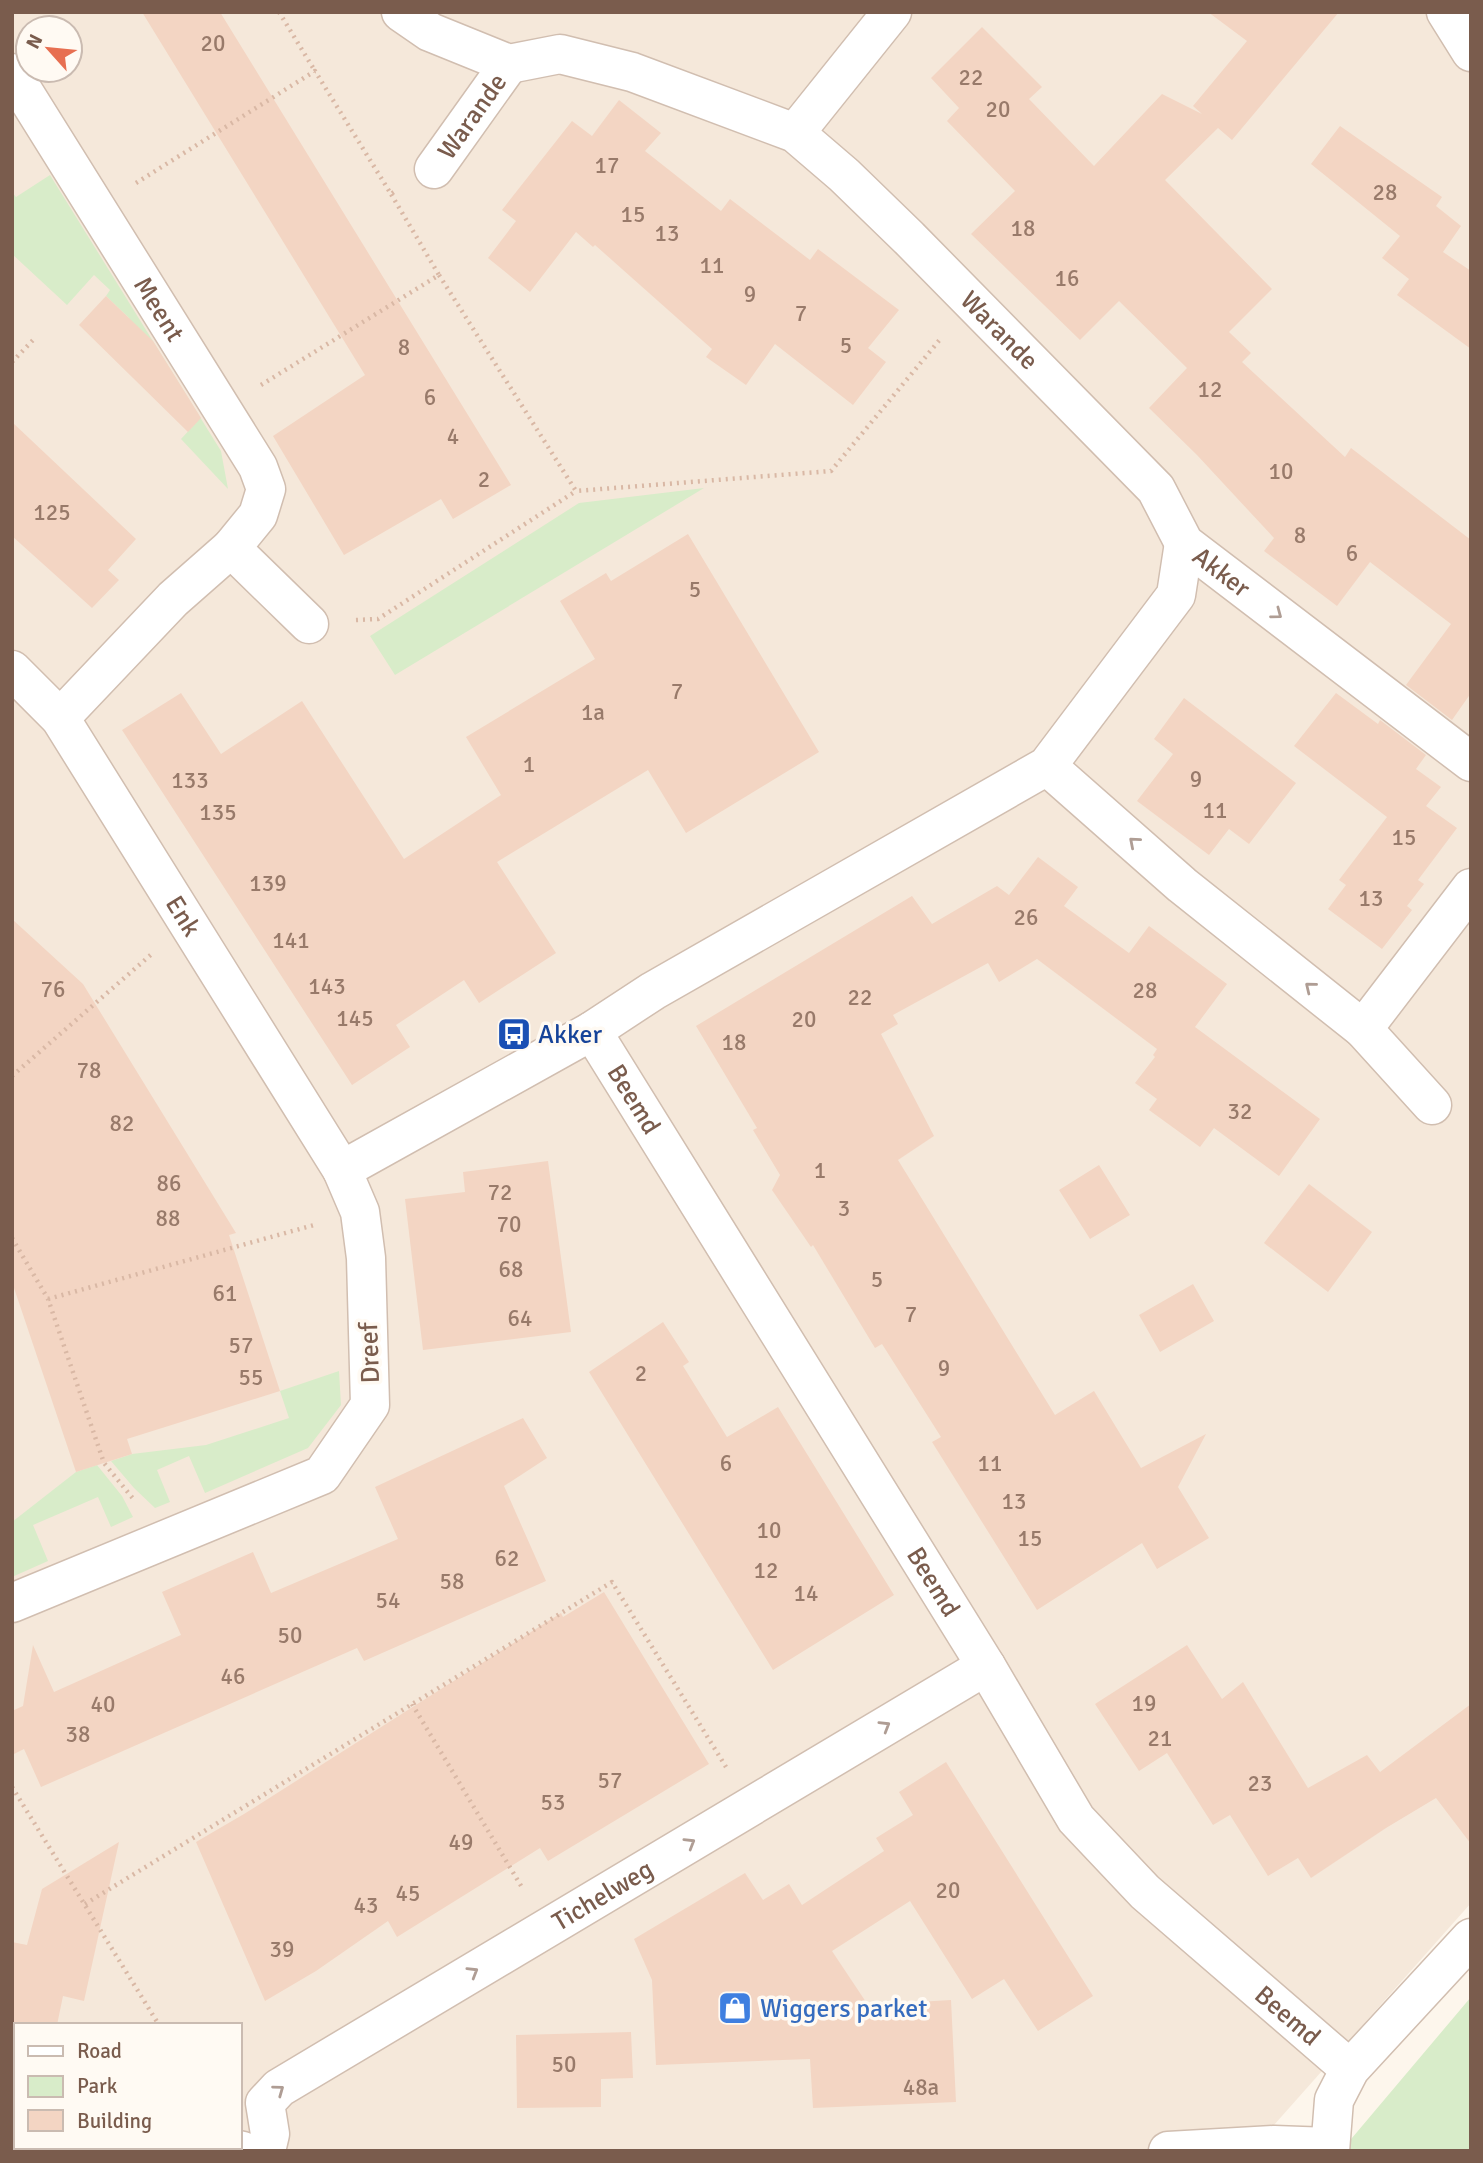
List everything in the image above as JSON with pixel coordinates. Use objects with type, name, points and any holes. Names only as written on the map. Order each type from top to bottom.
[{"type":"street","name":"Warande","points":[[401,12],[429,32],[509,64],[560,54],[632,72],[795,133],[844,175],[972,301],[1156,489],[1184,543]]},
{"type":"street","points":[[795,133],[892,12]]},
{"type":"street","points":[[1446,12],[1471,52]]},
{"type":"street","name":"Warande","points":[[434,169],[509,64]]},
{"type":"street","name":"Meent","points":[[12,74],[258,467],[266,489],[258,515],[231,548],[173,599],[60,718]]},
{"type":"street","name":"Akker","points":[[592,1031],[653,991],[1047,766],[1176,595],[1184,543],[1471,762]]},
{"type":"street","points":[[231,548],[309,624]]},
{"type":"street","name":"Enk","points":[[12,670],[60,718],[342,1170]]},
{"type":"street","points":[[1047,766],[1182,885],[1363,1029],[1432,1105]]},
{"type":"street","points":[[1363,1029],[1471,888]]},
{"type":"street","points":[[342,1170],[592,1031]]},
{"type":"street","name":"Beemd","points":[[592,1031],[986,1666],[1076,1819],[1145,1892],[1350,2070]]},
{"type":"street","name":"Dreef","points":[[12,1603],[322,1475],[370,1405],[366,1258],[360,1212],[342,1170]]},
{"type":"street","name":"Tichelweg","points":[[266,2151],[270,2134],[265,2103],[279,2088],[986,1666]]},
{"type":"street","points":[[1168,2151],[1274,2145],[1330,2149],[1334,2100],[1350,2070],[1471,1938]]},
{"type":"path","points":[[279,12],[439,275],[576,491]]},
{"type":"path","points":[[96,208],[315,71]]},
{"type":"path","points":[[391,194],[434,169]]},
{"type":"path","points":[[222,410],[439,275]]},
{"type":"path","points":[[309,624],[379,618],[576,491],[831,471],[972,301]]},
{"type":"path","points":[[12,362],[34,338]]},
{"type":"path","points":[[12,1076],[187,921]]},
{"type":"path","points":[[48,1298],[360,1212]]},
{"type":"path","points":[[12,1238],[48,1298],[104,1464],[142,1510],[160,1543]]},
{"type":"path","points":[[85,1904],[612,1582],[751,1806]]},
{"type":"path","points":[[412,1704],[546,1929]]},
{"type":"path","points":[[12,1787],[158,2023]]},
{"type":"shaded area","points":[[12,12],[1471,12],[1471,1903],[1251,2151],[12,2151]]},
{"type":"green space","points":[[50,175],[221,451],[228,489],[181,439],[194,425],[128,317],[106,296],[110,290],[94,275],[67,305],[12,254],[12,192],[16,197]]},
{"type":"green space","points":[[704,488],[395,675],[370,636],[579,503]]},
{"type":"green space","points":[[339,1371],[341,1405],[308,1448],[205,1493],[189,1456],[157,1470],[170,1502],[155,1508],[111,1461],[132,1454],[206,1445],[289,1418],[280,1391]]},
{"type":"green space","points":[[97,1465],[122,1496],[133,1517],[111,1527],[98,1497],[33,1525],[48,1561],[12,1577],[12,1522],[76,1472]]},
{"type":"green space","points":[[1471,1997],[1471,2151],[1341,2151]]},
{"type":"building","points":[[142,12],[220,12],[511,485],[453,519],[441,499],[344,555],[273,436],[365,375]]},
{"type":"building","points":[[1208,12],[1339,12],[1232,140],[1218,128],[1165,180],[1272,289],[1229,332],[1251,353],[1242,362],[1345,457],[1351,448],[1471,540],[1471,693],[1452,720],[1406,685],[1451,624],[1370,562],[1337,606],[1264,551],[1274,538],[1149,408],[1187,368],[1119,301],[1080,340],[971,234],[1015,191],[947,121],[959,108],[931,78],[982,27],[1042,87],[1029,99],[1094,166],[1162,94],[1202,114],[1193,106],[1247,41]]},
{"type":"building","points":[[619,100],[661,133],[645,151],[721,211],[730,199],[810,260],[818,249],[899,310],[868,348],[886,362],[853,405],[775,344],[746,385],[706,357],[712,349],[595,245],[593,247],[576,232],[530,292],[488,258],[516,221],[502,210],[572,121],[592,136]]},
{"type":"building","points":[[1340,126],[1442,197],[1436,206],[1461,226],[1443,252],[1471,271],[1471,349],[1397,295],[1409,279],[1382,258],[1400,236],[1311,164]]},
{"type":"building","points":[[106,296],[153,341],[201,418],[188,432],[79,325]]},
{"type":"building","points":[[12,422],[136,539],[108,570],[119,580],[92,608],[12,536]]},
{"type":"building","points":[[688,534],[819,752],[686,833],[648,770],[497,862],[556,953],[479,1003],[464,980],[396,1025],[410,1047],[352,1085],[122,730],[181,693],[221,754],[302,701],[404,859],[501,795],[466,737],[595,659],[560,601],[606,573],[611,581]]},
{"type":"building","points":[[1336,693],[1378,724],[1380,720],[1426,755],[1416,769],[1441,787],[1426,806],[1457,828],[1418,880],[1424,884],[1407,906],[1412,910],[1382,949],[1328,909],[1346,885],[1339,880],[1387,817],[1294,746]]},
{"type":"building","points":[[1184,698],[1296,783],[1249,844],[1229,829],[1209,855],[1137,801],[1173,754],[1154,739]]},
{"type":"building","points":[[1038,857],[1078,887],[1064,906],[1129,953],[1149,926],[1227,984],[1195,1027],[1320,1119],[1279,1176],[1214,1128],[1200,1147],[1149,1110],[1157,1099],[1135,1083],[1155,1057],[1153,1055],[1157,1049],[1037,959],[999,982],[988,963],[893,1015],[898,1024],[881,1034],[934,1136],[898,1160],[1055,1415],[1094,1391],[1141,1468],[1206,1434],[1178,1487],[1209,1538],[1157,1569],[1142,1543],[1037,1610],[932,1442],[941,1437],[882,1344],[875,1348],[813,1245],[811,1247],[772,1190],[780,1175],[753,1130],[757,1128],[696,1026],[912,896],[932,924],[997,886],[1009,895]]},
{"type":"building","points":[[12,919],[83,984],[236,1233],[229,1235],[280,1391],[127,1439],[132,1454],[76,1472],[12,1282]]},
{"type":"building","points":[[548,1161],[571,1332],[423,1350],[405,1199],[465,1192],[463,1172]]},
{"type":"building","points":[[1099,1165],[1130,1215],[1090,1239],[1059,1190]]},
{"type":"building","points":[[1309,1184],[1372,1232],[1328,1292],[1264,1243]]},
{"type":"building","points":[[1193,1284],[1214,1321],[1160,1352],[1139,1315]]},
{"type":"building","points":[[663,1322],[689,1362],[683,1366],[727,1437],[778,1407],[894,1595],[773,1670],[589,1372]]},
{"type":"building","points":[[523,1418],[547,1458],[504,1486],[546,1581],[364,1661],[357,1648],[41,1787],[24,1749],[12,1755],[12,1711],[23,1706],[33,1645],[54,1692],[181,1635],[162,1592],[253,1552],[271,1593],[398,1539],[375,1487]]},
{"type":"building","points":[[604,1592],[709,1764],[548,1861],[540,1848],[397,1937],[388,1921],[316,1971],[265,2001],[196,1842],[561,1613],[563,1617]]},
{"type":"building","points":[[1187,1645],[1222,1699],[1243,1682],[1308,1788],[1367,1755],[1380,1772],[1471,1704],[1471,1844],[1436,1798],[1311,1878],[1298,1858],[1268,1876],[1230,1815],[1213,1825],[1167,1753],[1139,1771],[1095,1704]]},
{"type":"building","points":[[946,1762],[1093,1996],[1038,2031],[1004,1979],[972,1999],[910,1901],[832,1951],[868,2005],[951,2000],[956,2102],[813,2108],[810,2059],[656,2065],[652,1980],[634,1939],[745,1873],[763,1900],[789,1884],[802,1905],[884,1851],[876,1838],[913,1815],[899,1792]]},
{"type":"building","points":[[119,1842],[84,2001],[63,1996],[57,2023],[12,2025],[12,1942],[27,1945],[42,1889]]},
{"type":"building","points":[[631,2032],[633,2078],[601,2079],[601,2107],[517,2108],[516,2035]]},
{"type":"place","name":"Akker","points":[[514,1034]]},
{"type":"place","name":"Wiggers parket","points":[[735,2008]]}]
